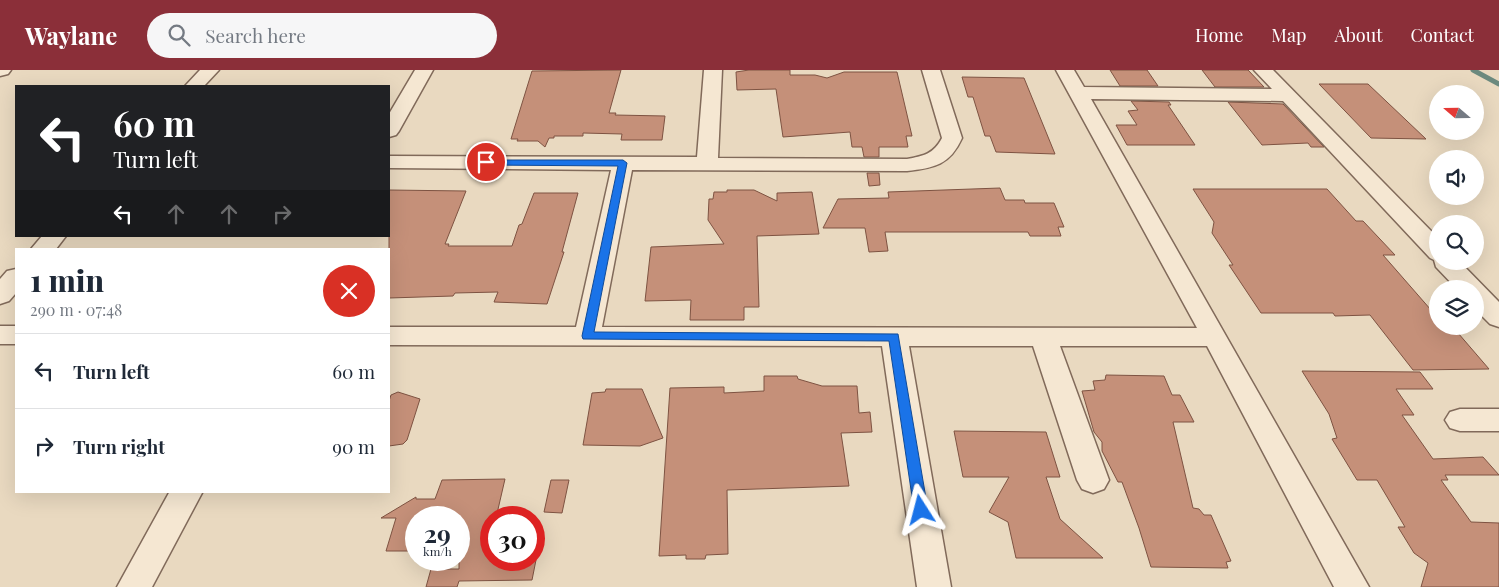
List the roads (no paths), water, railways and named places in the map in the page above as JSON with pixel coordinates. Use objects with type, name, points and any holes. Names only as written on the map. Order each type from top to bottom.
[{"type":"street","points":[[195,85],[210,70]]},
{"type":"street","points":[[390,129],[424,70]]},
{"type":"street","points":[[707,164],[712,70]]},
{"type":"street","points":[[390,162],[907,165],[925,163],[938,158],[948,147],[952,138],[931,70]]},
{"type":"street","points":[[1065,70],[1215,337],[1352,587]]},
{"type":"street","points":[[1262,70],[1429,244]]},
{"type":"street","points":[[1078,93],[1288,95]]},
{"type":"street","points":[[587,336],[623,163]]},
{"type":"street","points":[[44,248],[54,237]]},
{"type":"street","points":[[1453,270],[1463,280]]},
{"type":"street","points":[[0,295],[15,278]]},
{"type":"street","points":[[1484,302],[1499,318]]},
{"type":"street","points":[[0,335],[15,335]]},
{"type":"street","points":[[390,336],[1215,337]]},
{"type":"street","points":[[894,337],[934,587]]},
{"type":"street","points":[[1043,337],[1093,480]]},
{"type":"street","points":[[1460,420],[1499,420]]},
{"type":"street","points":[[134,587],[186,493]]},
{"type":"waterway","points":[[1473,70],[1499,84]]}]
